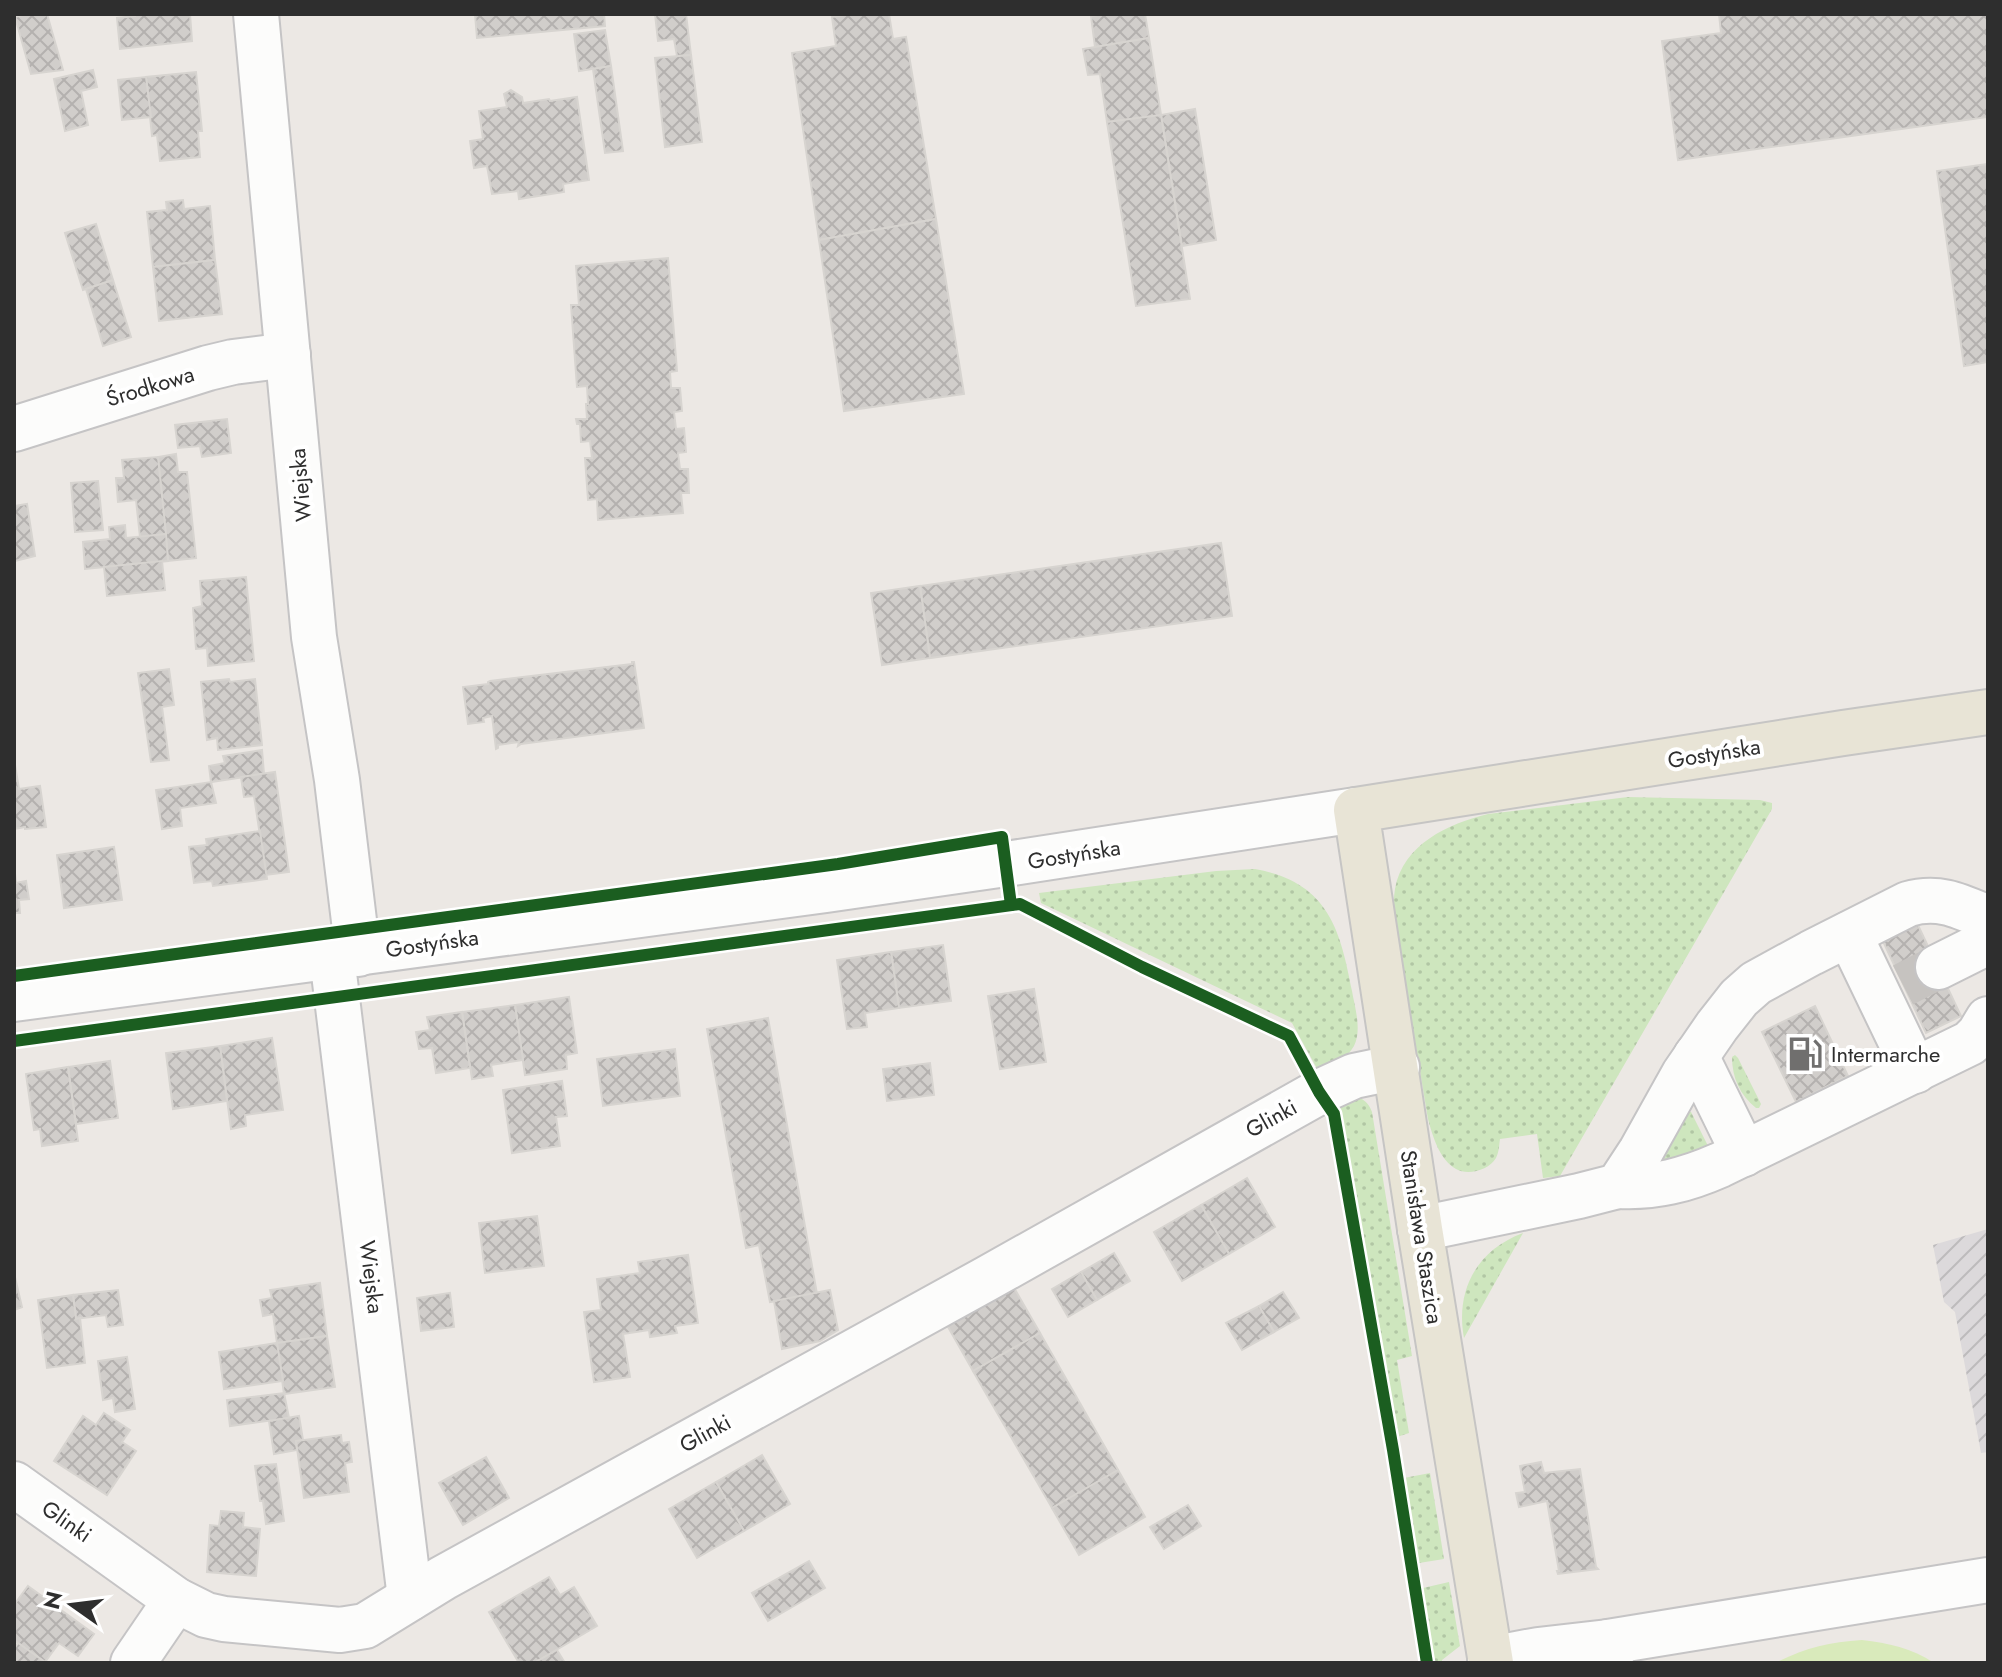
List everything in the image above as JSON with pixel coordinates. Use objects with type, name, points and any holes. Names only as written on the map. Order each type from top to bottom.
[{"type":"main road","name":"Gostyńska","points":[[1356,810],[1988,712]]},
{"type":"main road","name":"Stanisława Staszica","points":[[1356,810],[1490,1661]]},
{"type":"street","name":"Wiejska","points":[[256,14],[314,637],[337,780],[345,955],[410,1598]]},
{"type":"street","name":"Środkowa","points":[[14,429],[208,368],[288,355]]},
{"type":"street","name":"Gostyńska","points":[[14,999],[1006,864],[1356,810]]},
{"type":"street","points":[[1618,1186],[1696,1056],[1739,998],[1756,983],[1921,900],[1951,903],[1988,918]]},
{"type":"street","points":[[1849,934],[1907,983],[1915,1071]]},
{"type":"street","points":[[1907,983],[1988,942]]},
{"type":"street","points":[[1420,1229],[1618,1186],[1646,1187],[1683,1180],[1711,1170],[1970,1043],[1988,1019]]},
{"type":"street","points":[[1696,1056],[1744,1154]]},
{"type":"street","name":"Glinki","points":[[14,1484],[176,1600],[206,1615],[340,1630],[365,1626],[456,1570],[1319,1092],[1354,1076],[1397,1067]]},
{"type":"street","points":[[1490,1661],[1538,1650],[1610,1652],[1988,1580]]},
{"type":"street","points":[[133,1663],[176,1600]]},
{"type":"shaded area","points":[[1988,1229],[1988,1452],[1981,1453],[1955,1312],[1944,1302],[1933,1245]]},
{"type":"green space","points":[[1628,797],[1760,800],[1772,803],[1772,809],[1560,1176],[1543,1178],[1537,1134],[1500,1139],[1496,1158],[1483,1169],[1466,1172],[1456,1169],[1441,1154],[1428,1119],[1395,921],[1394,893],[1400,873],[1417,848],[1430,838],[1473,818]]},
{"type":"green space","points":[[1255,869],[1279,875],[1314,896],[1326,911],[1342,947],[1356,1012],[1356,1040],[1347,1055],[1320,1074],[1292,1023],[1041,903],[1039,893],[1216,871]]},
{"type":"green space","points":[[1735,1055],[1761,1104],[1759,1108],[1750,1103],[1738,1086],[1732,1065]]},
{"type":"green space","points":[[1332,1096],[1361,1099],[1372,1112],[1412,1356],[1397,1360],[1409,1433],[1397,1437],[1341,1109]]},
{"type":"green space","points":[[1689,1112],[1708,1146],[1686,1157],[1660,1162],[1662,1156]]},
{"type":"green space","points":[[1523,1233],[1464,1338],[1463,1304],[1473,1274],[1493,1250]]},
{"type":"green space","points":[[1430,1473],[1444,1559],[1419,1563],[1404,1478]]},
{"type":"green space","points":[[1449,1582],[1460,1646],[1442,1663],[1435,1663],[1423,1588]]},
{"type":"green space","points":[[1862,1640],[1900,1647],[1934,1663],[1775,1663],[1817,1647]]},
{"type":"building","points":[[47,14],[63,70],[31,74],[15,17]]},
{"type":"building","points":[[135,14],[190,14],[192,41],[120,49],[117,18]]},
{"type":"building","points":[[475,14],[604,14],[605,26],[477,38]]},
{"type":"building","points":[[655,14],[686,14],[691,55],[677,56],[674,39],[658,41]]},
{"type":"building","points":[[889,14],[893,39],[906,37],[936,219],[819,240],[792,53],[836,46],[832,17]]},
{"type":"building","points":[[1145,14],[1149,38],[1095,47],[1091,16]]},
{"type":"building","points":[[1719,14],[1988,14],[1988,117],[1678,160],[1662,41],[1721,33]]},
{"type":"building","points":[[605,30],[611,66],[579,71],[574,34]]},
{"type":"building","points":[[1149,38],[1161,115],[1107,122],[1100,74],[1088,75],[1083,49]]},
{"type":"building","points":[[691,55],[702,142],[665,147],[655,58]]},
{"type":"building","points":[[611,66],[623,151],[605,153],[593,69]]},
{"type":"building","points":[[93,70],[97,87],[81,91],[88,125],[65,131],[54,79]]},
{"type":"building","points":[[196,72],[202,131],[198,131],[200,157],[160,161],[157,135],[152,136],[146,77]]},
{"type":"building","points":[[146,77],[151,117],[122,120],[118,80]]},
{"type":"building","points":[[511,90],[522,97],[523,103],[577,97],[589,180],[563,184],[564,192],[519,199],[518,191],[492,194],[487,166],[474,168],[470,141],[483,139],[479,111],[507,107],[504,94]]},
{"type":"building","points":[[1195,109],[1216,240],[1182,246],[1161,115]]},
{"type":"building","points":[[1161,115],[1190,299],[1136,306],[1107,122]]},
{"type":"building","points":[[1988,164],[1988,362],[1964,366],[1937,171]]},
{"type":"building","points":[[183,200],[184,209],[210,206],[215,260],[153,267],[147,212],[167,210],[166,202]]},
{"type":"building","points":[[936,219],[964,394],[844,411],[819,240]]},
{"type":"building","points":[[96,224],[113,280],[83,290],[65,233]]},
{"type":"building","points":[[668,258],[677,371],[670,372],[671,388],[680,388],[682,411],[674,412],[676,429],[684,428],[686,452],[678,453],[680,469],[688,469],[689,493],[681,493],[683,513],[598,520],[597,499],[588,500],[585,458],[592,458],[590,441],[581,442],[580,424],[576,419],[587,419],[588,404],[587,386],[577,387],[571,305],[579,305],[576,266]]},
{"type":"building","points":[[215,260],[222,314],[159,321],[153,267]]},
{"type":"building","points":[[113,280],[131,337],[103,346],[86,289]]},
{"type":"building","points":[[227,419],[231,453],[202,457],[200,446],[178,448],[175,425]]},
{"type":"building","points":[[176,454],[178,472],[187,472],[196,558],[168,561],[158,457]]},
{"type":"building","points":[[158,457],[166,534],[140,537],[136,500],[118,502],[116,478],[124,478],[122,460]]},
{"type":"building","points":[[98,481],[103,530],[75,532],[71,483]]},
{"type":"building","points":[[27,504],[35,556],[15,561],[14,506]]},
{"type":"building","points":[[125,525],[126,538],[166,534],[168,561],[85,569],[83,542],[110,539],[109,527]]},
{"type":"building","points":[[1221,543],[1232,616],[930,658],[920,586]]},
{"type":"building","points":[[162,561],[165,590],[107,596],[104,567]]},
{"type":"building","points":[[246,577],[254,661],[208,666],[207,648],[196,649],[193,608],[202,606],[200,581]]},
{"type":"building","points":[[920,586],[930,658],[882,665],[871,593]]},
{"type":"building","points":[[632,662],[644,728],[518,746],[519,742],[498,745],[496,749],[492,716],[483,718],[484,722],[468,724],[463,687]]},
{"type":"building","points":[[169,669],[174,705],[162,707],[169,760],[151,762],[138,673]]},
{"type":"building","points":[[229,679],[230,682],[255,679],[262,745],[218,750],[217,738],[207,740],[201,682]]},
{"type":"building","points":[[262,750],[264,774],[211,782],[209,766],[225,763],[223,756]]},
{"type":"building","points":[[14,759],[19,789],[40,786],[46,827],[14,829]]},
{"type":"building","points":[[275,772],[289,872],[266,875],[254,796],[244,797],[241,777]]},
{"type":"building","points":[[211,782],[216,803],[180,808],[182,826],[162,829],[156,790]]},
{"type":"building","points":[[260,831],[267,879],[213,886],[212,881],[194,883],[189,847],[207,845],[206,839]]},
{"type":"building","points":[[114,847],[122,900],[64,908],[57,855]]},
{"type":"building","points":[[14,864],[16,883],[26,881],[29,899],[19,900],[20,913],[14,913]]},
{"type":"building","points":[[1916,921],[1961,1016],[1926,1033],[1881,937]]},
{"type":"building","points":[[943,945],[951,1001],[899,1008],[891,952]]},
{"type":"building","points":[[891,952],[899,1008],[865,1013],[867,1027],[847,1029],[837,960]]},
{"type":"building","points":[[1034,989],[1046,1062],[1000,1069],[988,996]]},
{"type":"building","points":[[569,997],[577,1053],[566,1055],[567,1069],[525,1075],[515,1005]]},
{"type":"building","points":[[515,1005],[523,1060],[491,1065],[493,1076],[472,1079],[462,1012]]},
{"type":"building","name":"Intermarche","points":[[1815,1006],[1848,1076],[1796,1102],[1762,1032]]},
{"type":"building","points":[[462,1012],[470,1068],[436,1073],[432,1048],[419,1049],[416,1032],[430,1030],[427,1017]]},
{"type":"building","points":[[768,1018],[817,1294],[770,1302],[759,1245],[746,1248],[707,1029]]},
{"type":"building","points":[[272,1038],[283,1110],[245,1115],[246,1126],[231,1129],[220,1046]]},
{"type":"building","points":[[220,1046],[227,1101],[173,1109],[166,1053]]},
{"type":"building","points":[[675,1049],[680,1096],[603,1106],[597,1059]]},
{"type":"building","points":[[110,1061],[118,1118],[76,1124],[68,1067]]},
{"type":"building","points":[[930,1063],[934,1095],[887,1101],[883,1069]]},
{"type":"building","points":[[68,1067],[78,1141],[42,1146],[40,1129],[34,1130],[26,1074]]},
{"type":"building","points":[[562,1081],[567,1116],[556,1117],[560,1146],[512,1153],[503,1090]]},
{"type":"building","points":[[1247,1178],[1275,1227],[1229,1254],[1201,1205]]},
{"type":"building","points":[[1201,1205],[1229,1254],[1182,1281],[1154,1232]]},
{"type":"building","points":[[537,1216],[544,1266],[485,1273],[479,1223]]},
{"type":"building","points":[[1114,1253],[1130,1281],[1097,1300],[1081,1272]]},
{"type":"building","points":[[688,1255],[698,1323],[675,1326],[677,1333],[650,1337],[649,1330],[623,1334],[630,1377],[594,1382],[584,1312],[601,1310],[597,1279],[640,1273],[638,1262]]},
{"type":"building","points":[[1081,1272],[1097,1300],[1068,1317],[1052,1289]]},
{"type":"building","points":[[14,1273],[22,1307],[14,1310]]},
{"type":"building","points":[[320,1283],[327,1336],[277,1343],[273,1314],[263,1316],[260,1300],[272,1298],[270,1290]]},
{"type":"building","points":[[1013,1286],[1040,1333],[973,1371],[947,1325]]},
{"type":"building","points":[[118,1290],[123,1325],[108,1327],[106,1315],[76,1319],[73,1295]]},
{"type":"building","points":[[830,1290],[838,1330],[820,1341],[782,1349],[774,1301]]},
{"type":"building","points":[[1283,1292],[1299,1318],[1274,1332],[1259,1306]]},
{"type":"building","points":[[450,1293],[454,1327],[421,1331],[417,1298]]},
{"type":"building","points":[[73,1295],[76,1319],[80,1318],[85,1363],[47,1368],[38,1300]]},
{"type":"building","points":[[1259,1306],[1274,1332],[1242,1350],[1226,1323]]},
{"type":"building","points":[[1040,1333],[1118,1470],[1052,1508],[973,1371]]},
{"type":"building","points":[[327,1336],[335,1387],[284,1394],[277,1343]]},
{"type":"building","points":[[277,1343],[283,1381],[224,1389],[219,1352]]},
{"type":"building","points":[[127,1357],[135,1409],[115,1412],[113,1398],[103,1400],[98,1361]]},
{"type":"building","points":[[284,1393],[289,1418],[230,1426],[227,1400]]},
{"type":"building","points":[[104,1413],[130,1430],[122,1442],[136,1451],[107,1495],[54,1461],[83,1416],[96,1425]]},
{"type":"building","points":[[299,1416],[303,1440],[296,1441],[297,1450],[274,1454],[269,1421]]},
{"type":"building","points":[[341,1435],[342,1443],[349,1442],[352,1462],[345,1463],[349,1492],[304,1498],[296,1441]]},
{"type":"building","points":[[762,1455],[790,1504],[744,1531],[716,1482]]},
{"type":"building","points":[[486,1457],[509,1498],[463,1525],[439,1483]]},
{"type":"building","points":[[1541,1462],[1544,1473],[1580,1469],[1598,1569],[1558,1574],[1547,1501],[1519,1507],[1516,1493],[1525,1492],[1520,1466]]},
{"type":"building","points":[[276,1464],[284,1521],[266,1524],[255,1466]]},
{"type":"building","points":[[1118,1470],[1145,1517],[1079,1555],[1052,1508]]},
{"type":"building","points":[[716,1482],[744,1531],[697,1558],[669,1509]]},
{"type":"building","points":[[1188,1505],[1201,1526],[1164,1549],[1150,1527]]},
{"type":"building","points":[[221,1511],[244,1513],[243,1527],[260,1529],[256,1576],[207,1572],[210,1525],[219,1526]]},
{"type":"building","points":[[809,1561],[825,1588],[768,1621],[752,1593]]},
{"type":"building","points":[[549,1577],[560,1595],[574,1587],[597,1626],[534,1663],[519,1663],[489,1612]]},
{"type":"building","points":[[28,1586],[94,1634],[78,1656],[59,1643],[45,1662],[14,1640],[14,1605]]},
{"type":"building","points":[[18,1643],[47,1663],[14,1663],[14,1649]]},
{"type":"building","points":[[557,1650],[565,1663],[534,1663]]},
{"type":"tunnel","points":[[1903,985],[1938,967]]},
{"type":"cycle path","points":[[14,976],[838,864],[1002,837],[1011,905]]},
{"type":"cycle path","points":[[14,1041],[1020,904],[1142,967],[1289,1036],[1334,1114],[1427,1663]]},
{"type":"place","name":"Intermarche","points":[[1805,1054]]}]
